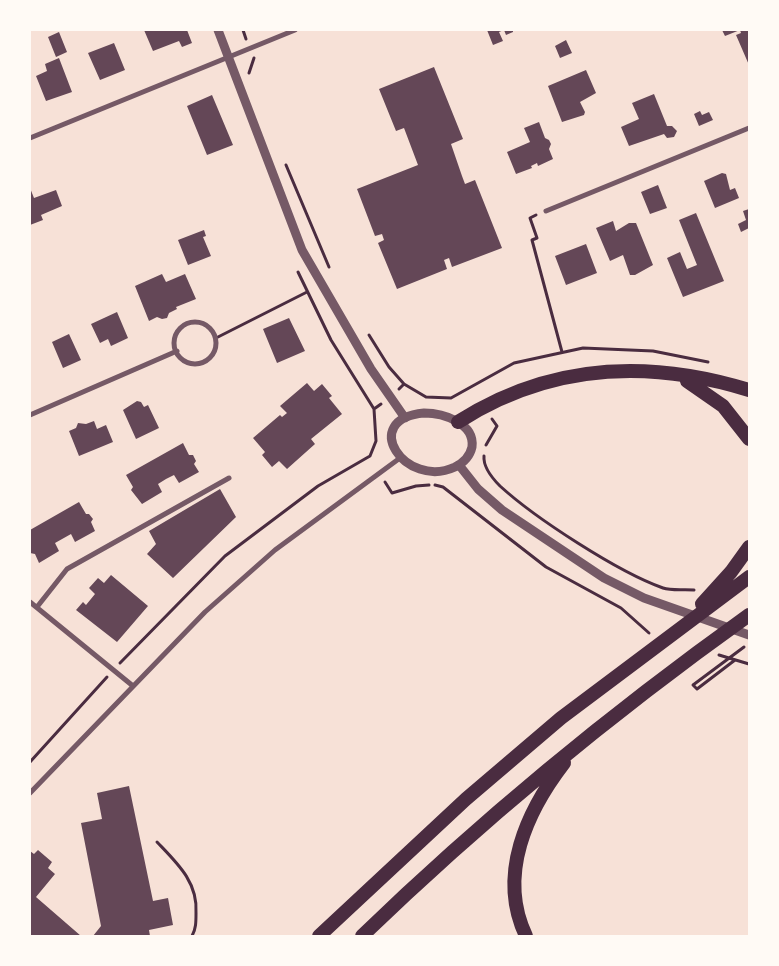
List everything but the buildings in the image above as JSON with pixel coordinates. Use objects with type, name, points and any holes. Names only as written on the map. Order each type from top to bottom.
[{"type":"highway","points":[[458,422],[483,406],[527,386],[562,377],[621,370],[670,374],[730,384],[749,390]]},
{"type":"highway","points":[[670,374],[685,380],[712,396],[734,417],[749,439]]},
{"type":"highway","points":[[680,629],[731,572],[749,546]]},
{"type":"highway","points":[[320,936],[466,799],[561,718],[749,578]]},
{"type":"highway","points":[[362,936],[480,826],[583,739],[676,667],[749,615]]},
{"type":"highway","points":[[526,936],[515,902],[514,884],[524,831],[546,786],[583,739]]},
{"type":"street","points":[[218,30],[302,250],[321,286],[371,369],[405,418]]},
{"type":"street","points":[[30,138],[295,30]]},
{"type":"street","points":[[546,211],[749,128]]},
{"type":"street","points":[[195,322],[208,326],[216,338],[214,351],[205,361],[199,363],[186,361],[176,352],[175,345],[178,332],[188,323],[195,322]]},
{"type":"street","points":[[30,415],[176,352]]},
{"type":"street","points":[[418,413],[431,413],[446,416],[458,422],[467,431],[472,442],[469,456],[447,470],[429,471],[414,467],[400,458],[393,448],[391,437],[395,427],[405,418],[418,413]]},
{"type":"street","points":[[30,793],[205,612],[275,550],[400,458]]},
{"type":"street","points":[[459,464],[478,489],[502,510],[604,578],[644,598],[749,635]]},
{"type":"street","points":[[37,607],[67,569],[229,478]]},
{"type":"street","points":[[30,602],[133,686]]},
{"type":"path","points":[[242,30],[254,60],[249,74]]},
{"type":"path","points":[[285,164],[333,276]]},
{"type":"path","points":[[546,211],[530,218],[538,238],[532,240],[562,352]]},
{"type":"path","points":[[216,338],[321,286]]},
{"type":"path","points":[[366,330],[389,367],[404,384]]},
{"type":"path","points":[[470,388],[497,426],[485,446],[483,459],[487,471],[499,485],[547,521],[632,573],[664,588],[702,591]]},
{"type":"path","points":[[370,456],[392,493],[416,486],[434,485],[443,487],[546,567],[621,608],[649,634],[658,636]]},
{"type":"path","points":[[736,660],[696,690],[693,685],[749,643]]},
{"type":"path","points":[[726,657],[749,664]]},
{"type":"path","points":[[156,842],[187,874],[197,900],[195,931],[192,936]]}]
